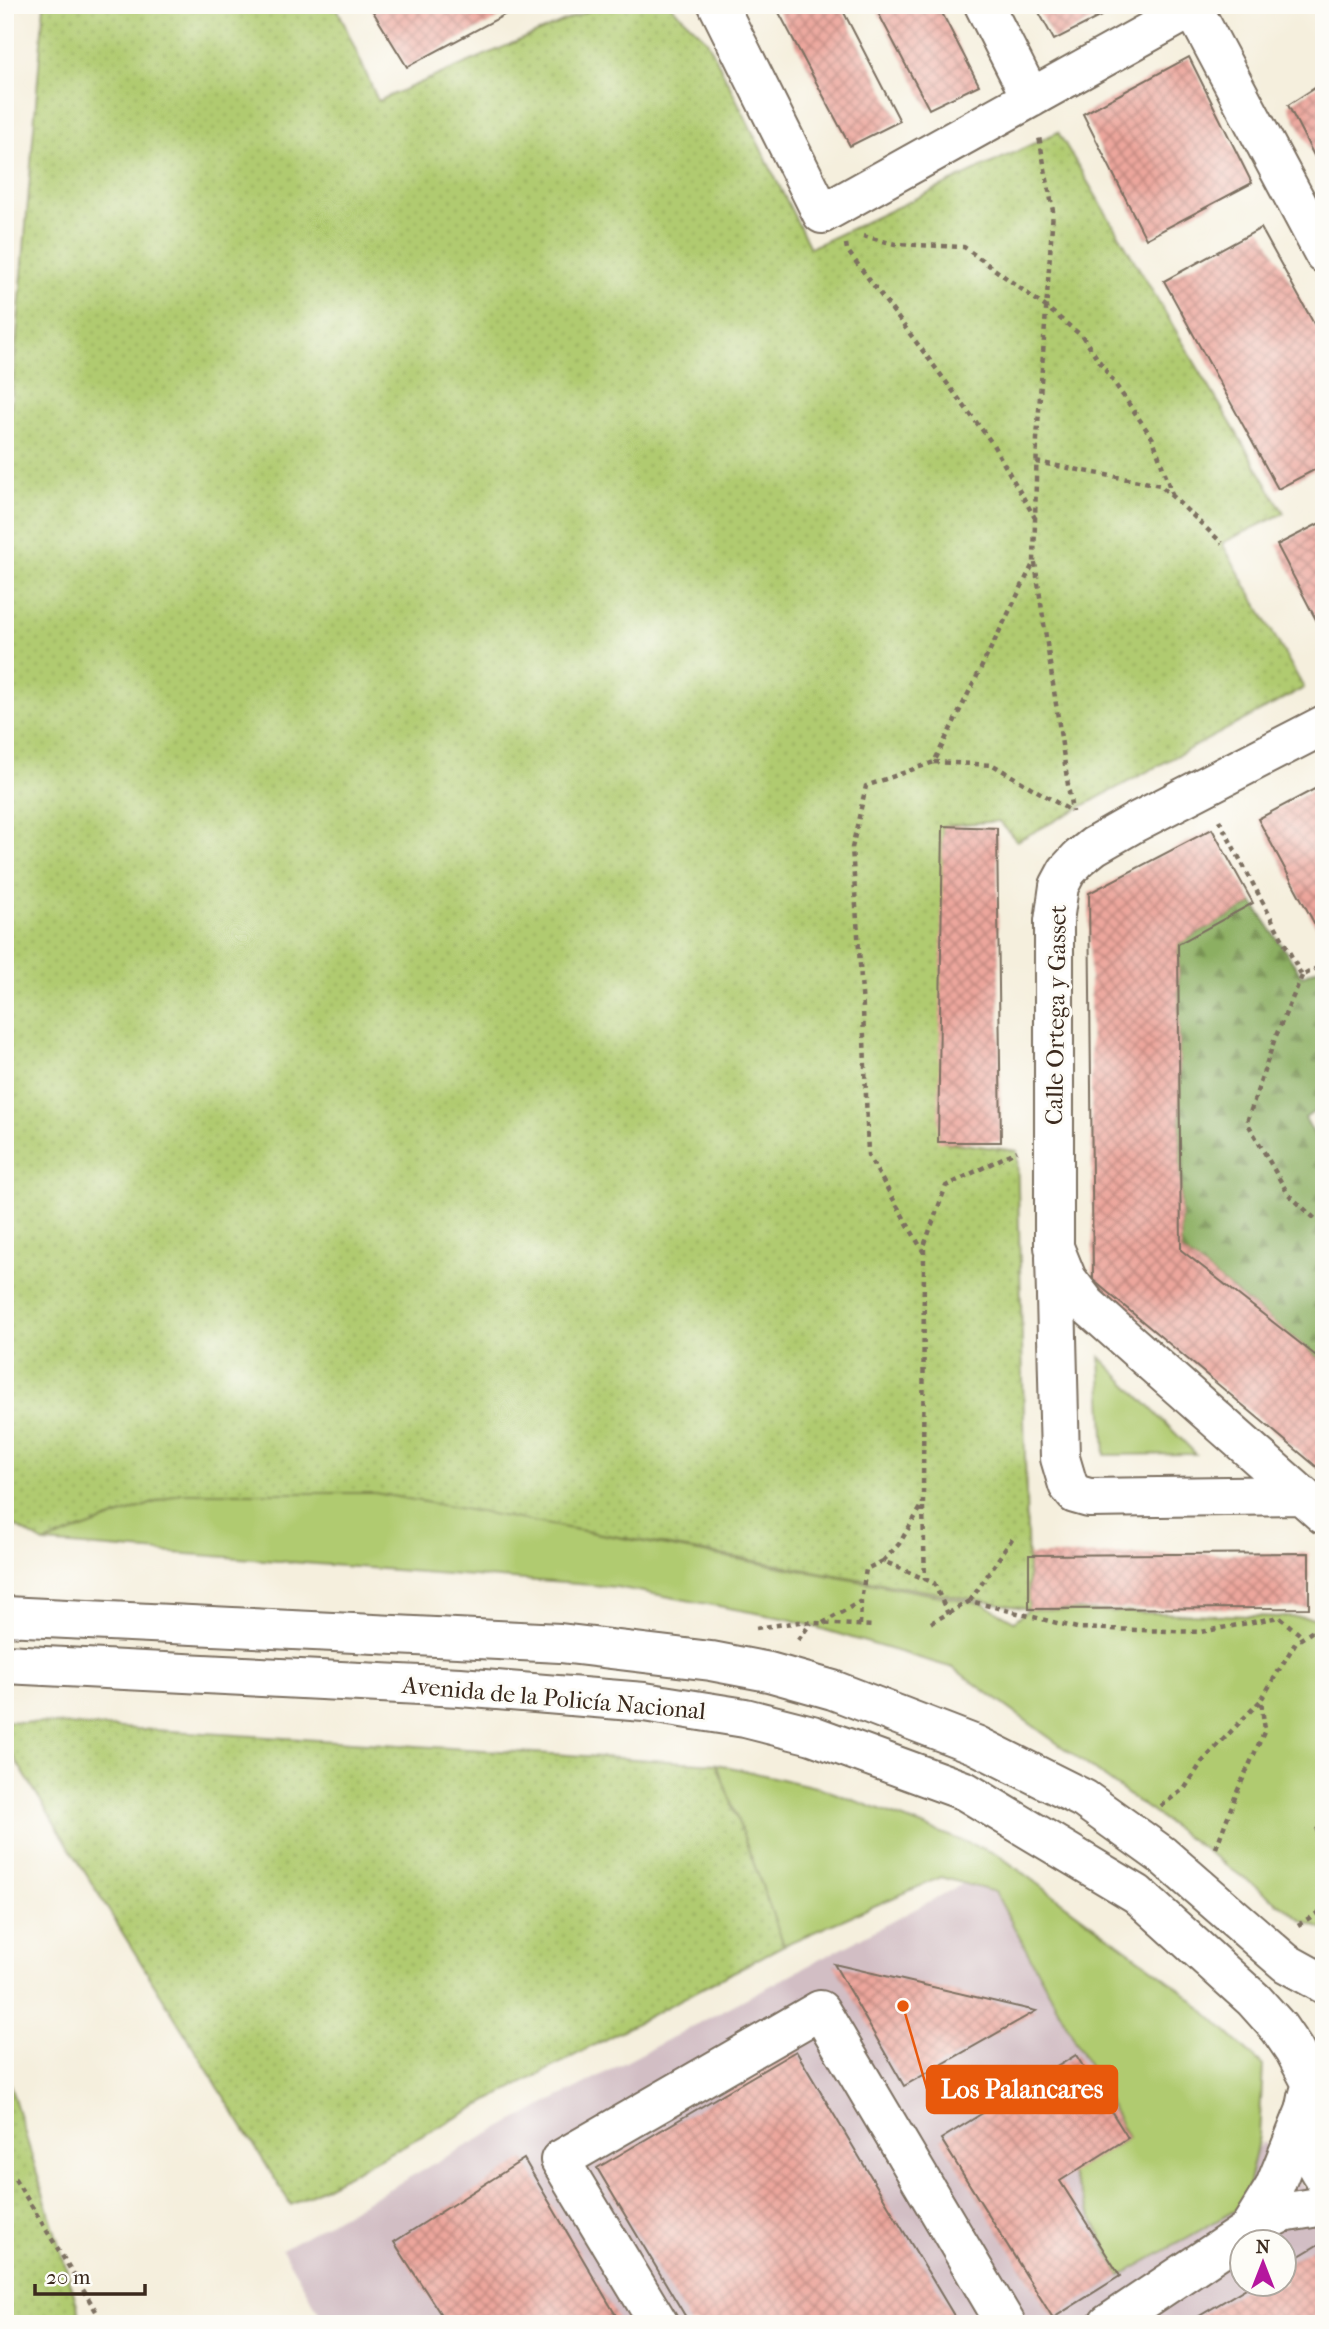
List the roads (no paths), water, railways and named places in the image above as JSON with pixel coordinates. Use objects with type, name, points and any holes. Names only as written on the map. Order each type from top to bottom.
[{"type":"street","points":[[718,5],[834,227],[1035,115],[1195,7],[1324,254]]},
{"type":"street","points":[[984,5],[1035,115]]},
{"type":"street","name":"Calle Ortega y Gasset","points":[[1313,1505],[1089,1498],[1076,1494],[1068,1485],[1062,1471],[1059,1448],[1054,921],[1059,886],[1067,871],[1094,846],[1324,725]]},
{"type":"street","name":"Calle Ortega y Gasset","points":[[1055,1247],[1067,1279],[1087,1305],[1313,1505]]},
{"type":"street","name":"Avenida de la Policía Nacional","points":[[5,1616],[561,1643],[711,1661],[769,1672],[833,1690],[976,1745],[1084,1799],[1162,1855],[1286,1963],[1324,1984]]},
{"type":"street","name":"Avenida de la Policía Nacional","points":[[5,1664],[460,1687],[644,1702],[745,1718],[812,1735],[965,1791],[1137,1894],[1254,2000],[1279,2028],[1314,2086]]},
{"type":"street","points":[[659,2324],[561,2161],[820,2010],[1006,2324]]},
{"type":"street","points":[[1314,2086],[1306,2138],[1315,2164],[1324,2178]]},
{"type":"street","points":[[1249,2228],[1274,2188],[1314,2086]]},
{"type":"street","points":[[1252,2228],[1282,2213],[1324,2206]]},
{"type":"street","points":[[1108,2324],[1228,2243]]},
{"type":"place","name":"Los Palancares","points":[[903,2006]]}]
